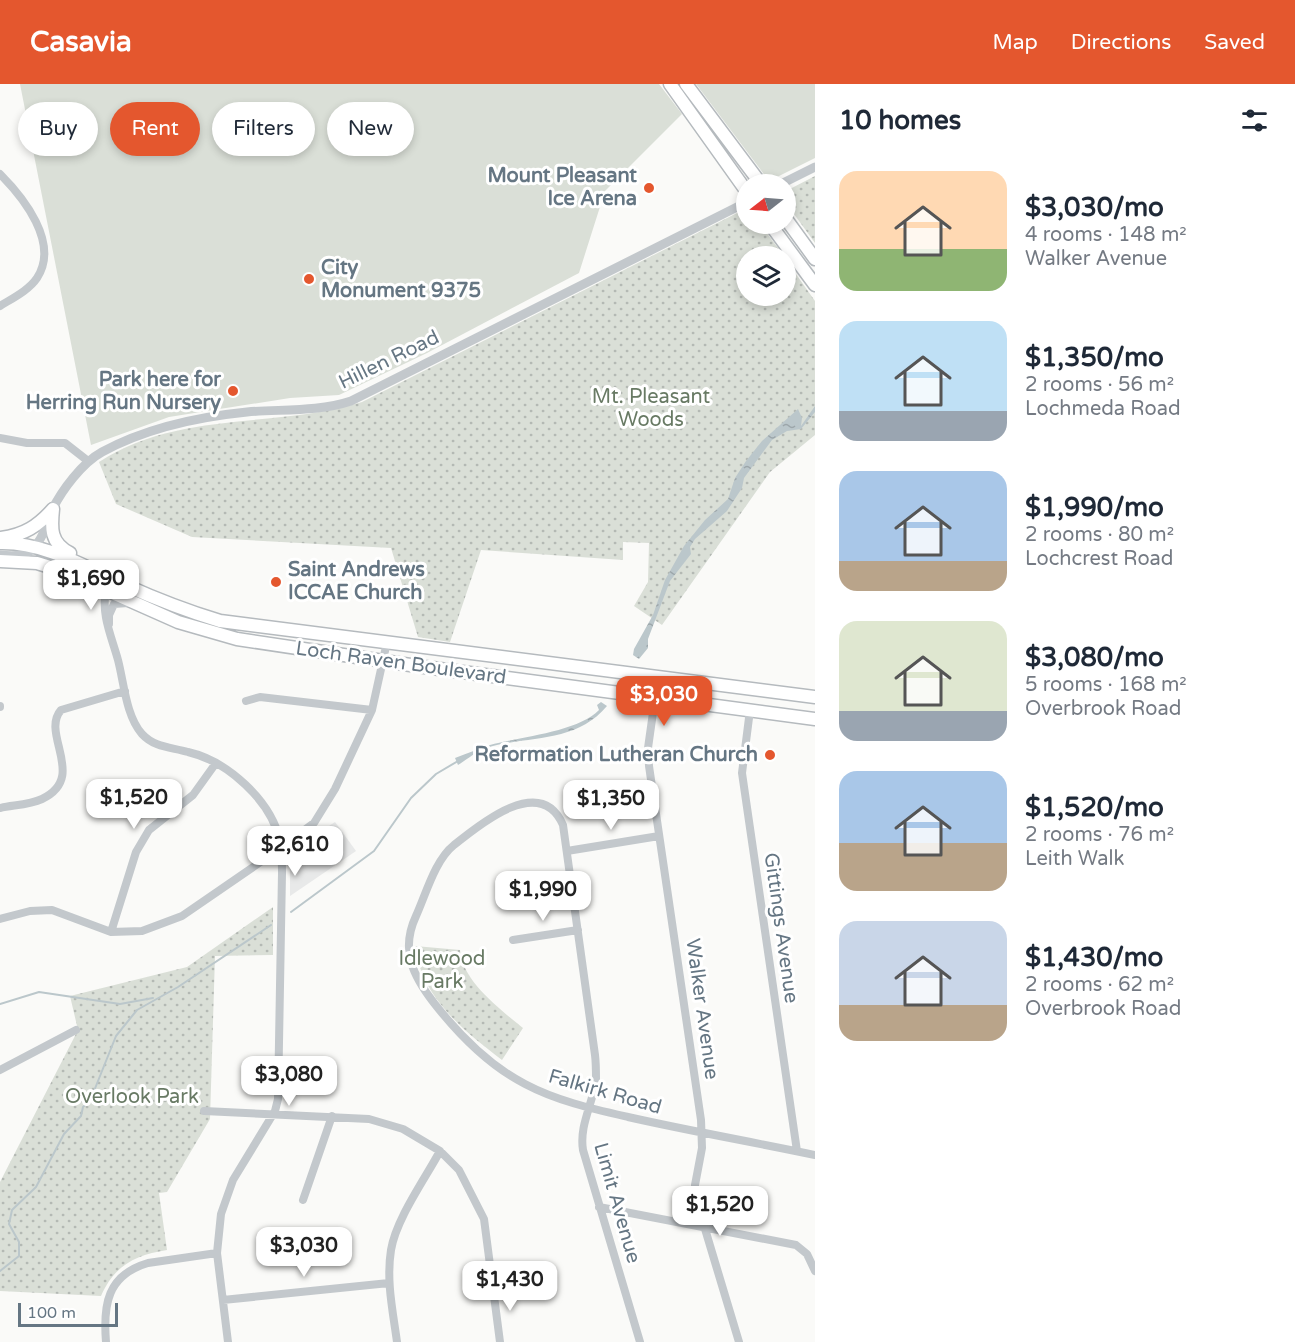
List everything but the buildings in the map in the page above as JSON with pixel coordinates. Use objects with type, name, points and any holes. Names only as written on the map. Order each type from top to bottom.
[{"type":"main road","points":[[670,84],[736,177]]},
{"type":"main road","points":[[686,84],[754,174]]},
{"type":"main road","points":[[796,233],[815,259]]},
{"type":"main road","points":[[777,234],[815,285]]},
{"type":"main road","points":[[0,538],[28,531],[38,525],[53,508]]},
{"type":"main road","points":[[53,508],[51,529],[55,542],[62,549],[91,563],[107,583]]},
{"type":"main road","name":"Loch Raven Boulevard","points":[[0,543],[33,547],[55,553],[118,589],[170,613],[184,610],[220,621],[815,697]]},
{"type":"main road","name":"Loch Raven Boulevard","points":[[0,561],[45,565],[107,583],[138,605],[178,622],[237,639],[417,666],[815,719]]},
{"type":"main road","points":[[336,636],[332,646],[337,654]]},
{"type":"street","points":[[796,176],[815,167]]},
{"type":"street","points":[[0,174],[25,203],[35,221],[44,255],[41,271],[32,284],[0,306]]},
{"type":"street","name":"Hillen Road","points":[[33,547],[44,532],[53,508],[88,461],[100,453],[135,437],[185,422],[248,412],[312,408],[351,401],[736,208]]},
{"type":"street","points":[[0,438],[27,442],[65,443],[88,461]]},
{"type":"street","points":[[0,555],[20,556],[33,547]]},
{"type":"street","points":[[107,583],[103,615],[109,628],[136,725],[148,740],[202,756],[250,790],[276,829],[280,848],[282,873],[278,1088],[276,1105],[225,1199],[218,1233],[218,1253],[228,1342]]},
{"type":"street","points":[[109,628],[109,615],[114,604],[121,602],[138,605]]},
{"type":"street","points":[[0,920],[30,911],[52,910],[111,932],[141,932],[174,920],[280,848],[314,823],[323,809],[372,710],[387,642]]},
{"type":"street","name":"Walker Avenue","points":[[658,677],[648,758],[702,1134],[695,1185],[704,1225],[739,1342]]},
{"type":"street","points":[[0,808],[42,799],[58,784],[64,765],[55,724],[61,710],[125,691]]},
{"type":"street","points":[[246,701],[260,697],[372,710]]},
{"type":"street","name":"Gittings Avenue","points":[[750,710],[742,773],[797,1151]]},
{"type":"street","points":[[111,932],[136,852],[149,830],[193,795],[216,764]]},
{"type":"street","name":"Falkirk Road","points":[[534,801],[523,803],[494,817],[451,847],[413,922],[408,952],[420,985],[456,1030],[480,1053],[524,1084],[589,1108],[702,1134],[815,1155]]},
{"type":"street","name":"Limit Avenue","points":[[534,801],[549,807],[560,818],[567,851],[595,1055],[596,1080],[582,1143],[640,1342]]},
{"type":"street","points":[[567,851],[659,836]]},
{"type":"street","points":[[513,940],[578,930]]},
{"type":"street","points":[[0,1070],[76,1030]]},
{"type":"street","points":[[204,1111],[248,1112],[270,1116],[332,1116],[386,1123],[415,1135],[440,1151],[459,1170],[484,1219],[500,1342]]},
{"type":"street","points":[[303,1200],[332,1116]]},
{"type":"street","points":[[397,1342],[389,1282],[394,1238],[440,1151]]},
{"type":"street","points":[[599,1207],[704,1225],[790,1244],[799,1247],[807,1254],[815,1271]]},
{"type":"street","points":[[106,1342],[106,1302],[121,1278],[148,1263],[218,1253]]},
{"type":"street","points":[[223,1299],[389,1282]]},
{"type":"shaded area","points":[[335,822],[356,851],[290,896],[290,852]]},
{"type":"green space","points":[[20,84],[659,84],[682,114],[605,191],[579,273],[427,353],[339,395],[290,398],[169,417],[91,445],[34,156],[98,156],[98,102],[24,102]]},
{"type":"green space","points":[[696,84],[815,84],[815,158],[783,174],[764,174]]},
{"type":"green space","points":[[815,176],[815,243],[796,217],[796,186]]},
{"type":"green space","name":"Mt. Pleasant Woods","points":[[736,214],[736,234],[768,234],[776,246],[736,246],[736,306],[796,306],[796,274],[815,301],[815,435],[770,472],[662,625],[634,606],[648,582],[649,543],[623,542],[623,560],[481,550],[450,642],[418,637],[391,548],[192,537],[116,504],[99,462],[129,446],[161,434],[194,427],[329,410],[362,402]]},
{"type":"green space","name":"Overlook Park","points":[[273,907],[273,955],[215,956],[210,1119],[167,1192],[159,1193],[167,1250],[145,1255],[127,1264],[112,1277],[101,1296],[0,1291],[0,1182],[78,1030],[70,996],[187,967]]},
{"type":"green space","name":"Idlewood Park","points":[[415,946],[460,950],[467,973],[475,983],[493,1003],[523,1028],[502,1060],[459,1025],[435,997],[419,964]]},
{"type":"water","points":[[815,406],[815,412],[801,429],[787,431],[772,440],[744,478],[742,488],[727,511],[695,539],[690,547],[691,554],[670,581],[648,639],[648,648],[639,659],[633,655],[653,615],[665,580],[684,546],[705,520],[728,499],[735,478],[746,461],[762,441],[798,409],[802,418],[801,426]]},
{"type":"water","points":[[601,702],[607,706],[594,718],[566,733],[486,748],[458,765],[455,758],[490,745],[548,733],[577,724],[599,710],[597,705]]},
{"type":"waterway","points":[[291,912],[374,851],[411,798],[436,774],[458,761]]},
{"type":"waterway","points":[[0,1271],[19,1256],[19,1242],[9,1224],[12,1210],[36,1187],[64,1134],[81,1116],[83,1107],[90,1101],[116,1036],[137,1010],[178,987],[271,925]]},
{"type":"waterway","points":[[0,1004],[39,992],[120,1004],[153,998]]},
{"type":"place","name":"Mount Pleasant Ice Arena","points":[[649,188]]},
{"type":"place","name":"City Monument 9375","points":[[309,279]]},
{"type":"place","name":"Park here for Herring Run Nursery","points":[[233,391]]},
{"type":"place","name":"Saint Andrews ICCAE Church","points":[[276,582]]},
{"type":"place","name":"Reformation Lutheran Church","points":[[770,755]]}]
